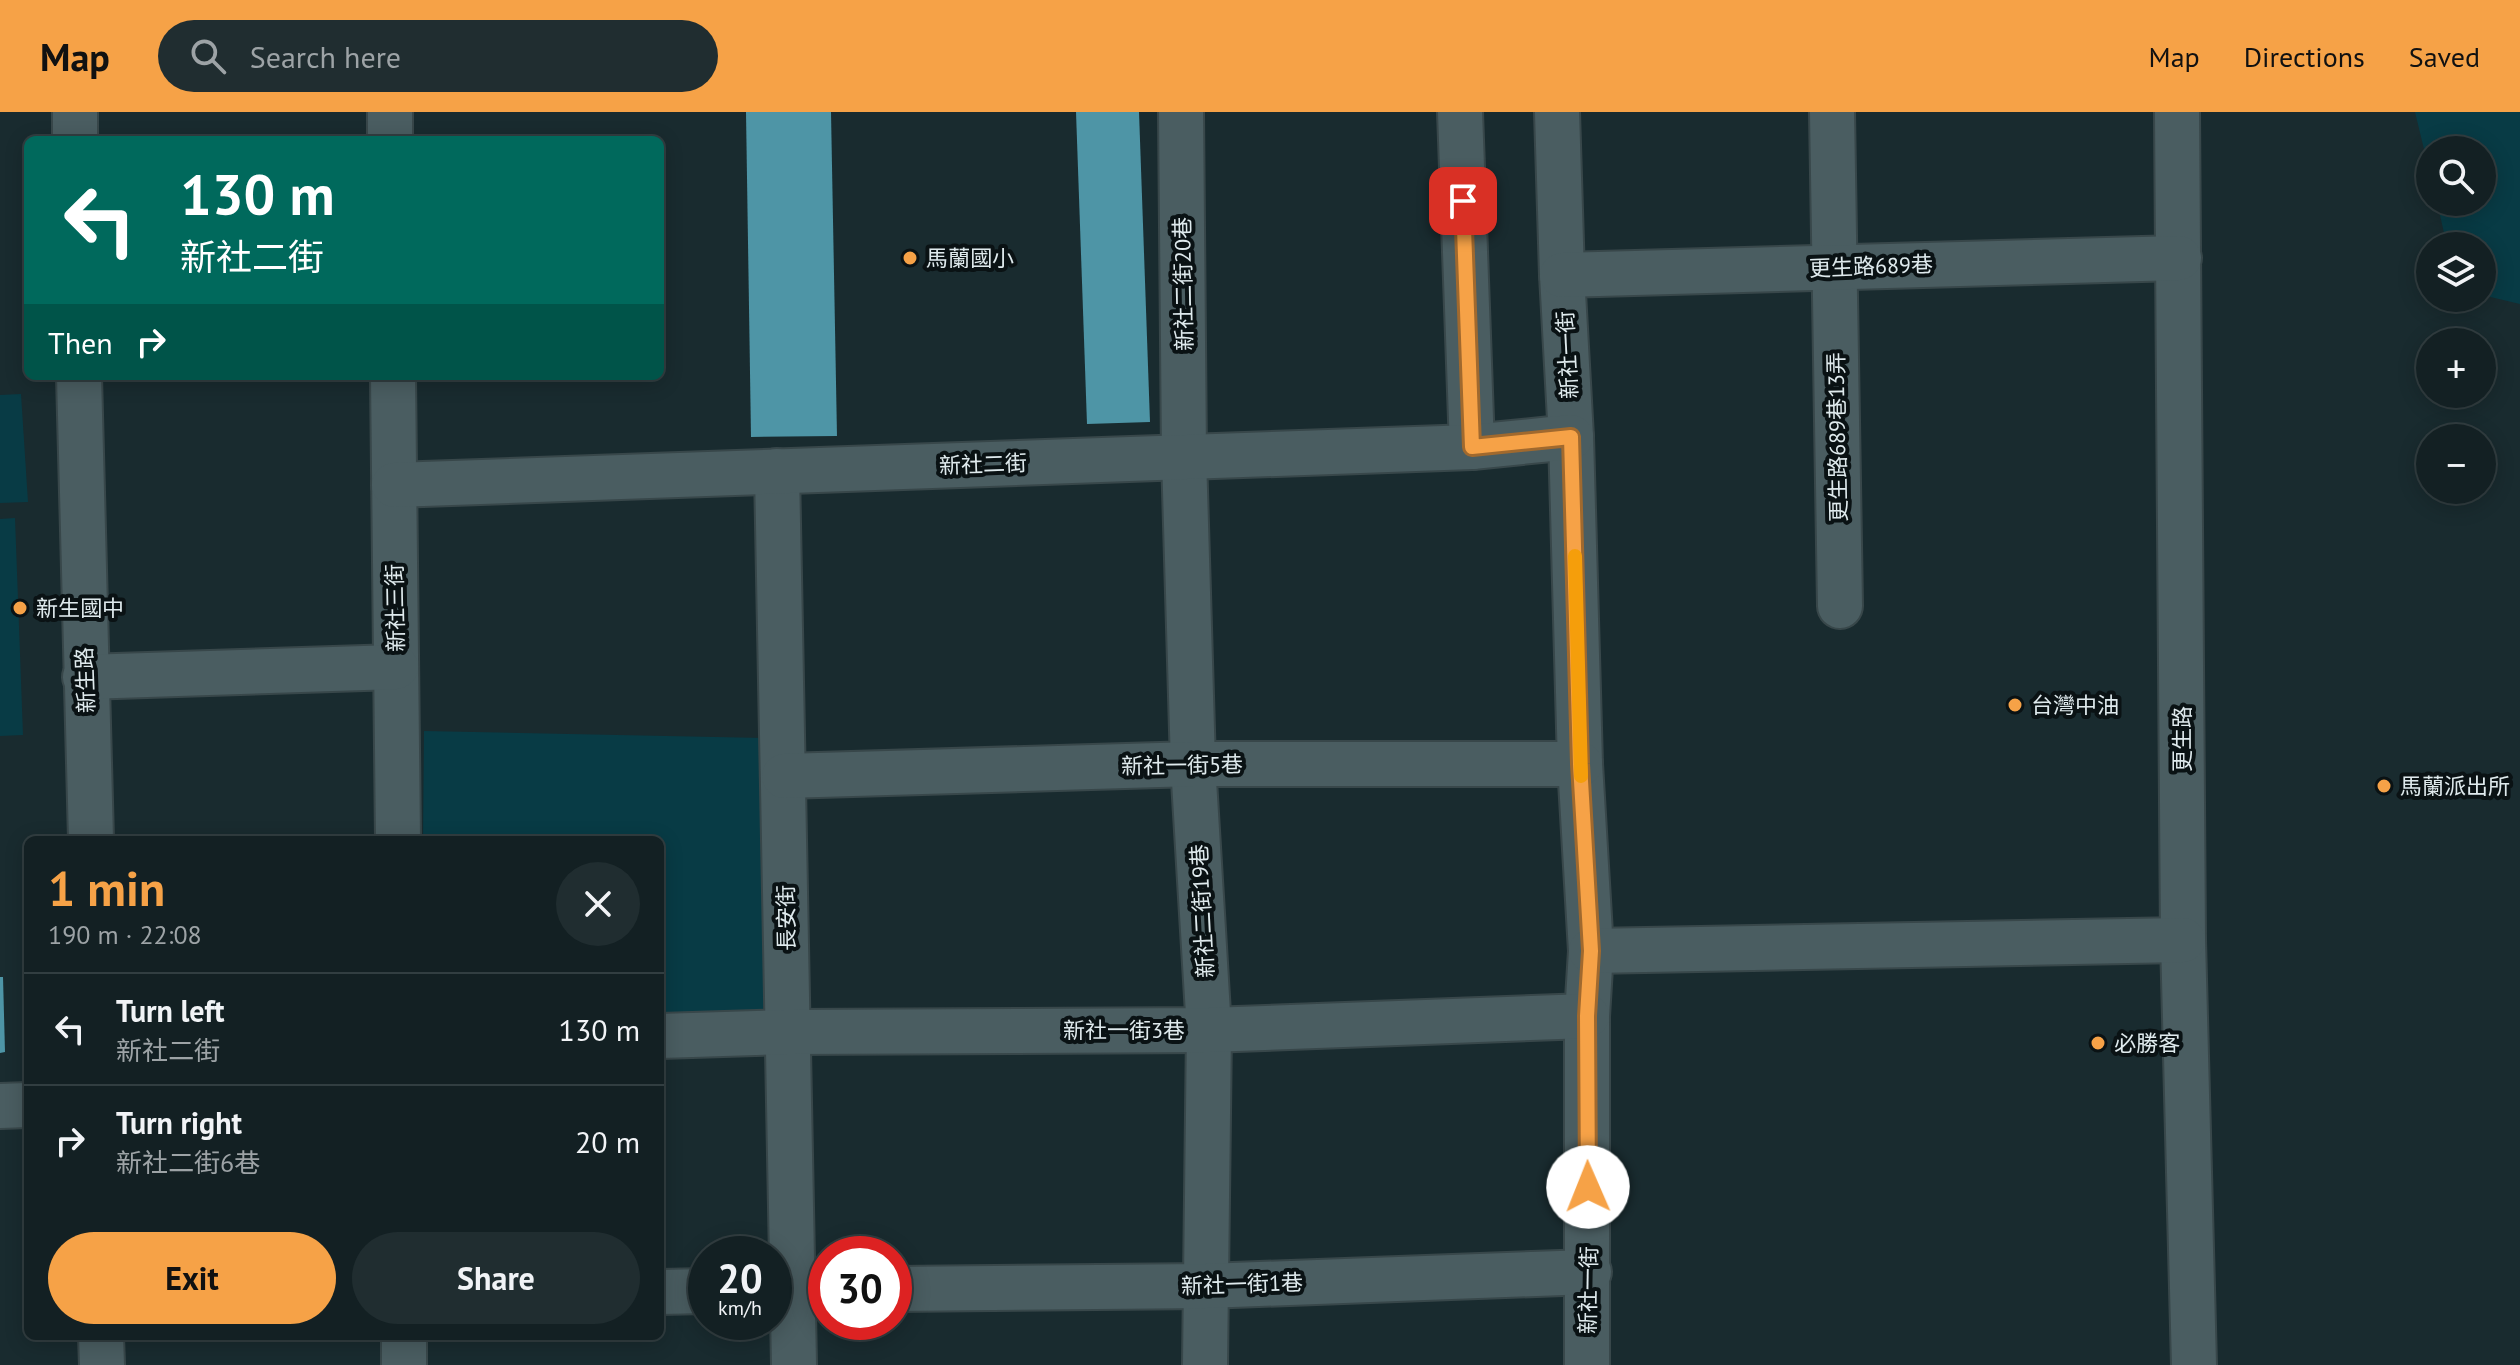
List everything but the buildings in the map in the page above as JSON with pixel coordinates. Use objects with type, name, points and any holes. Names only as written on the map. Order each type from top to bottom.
[{"type":"street","points":[[75,112],[75,136]]},
{"type":"street","points":[[390,112],[390,136]]},
{"type":"street","name":"新社二街20巷","points":[[1181,112],[1184,456]]},
{"type":"street","points":[[1460,112],[1472,447]]},
{"type":"street","name":"新社一街","points":[[1557,112],[1571,437],[1580,764],[1591,951],[1587,1016],[1587,1365]]},
{"type":"street","name":"更生路689巷13弄","points":[[1832,112],[1840,606]]},
{"type":"street","name":"更生路","points":[[2177,112],[2183,940],[2194,1365]]},
{"type":"street","name":"更生路689巷","points":[[1562,275],[2179,258]]},
{"type":"street","name":"新生路","points":[[79,380],[91,836]]},
{"type":"street","name":"新社三街","points":[[393,380],[398,836]]},
{"type":"street","name":"新社二街","points":[[394,485],[1472,447],[1571,437]]},
{"type":"street","name":"新社二街19巷","points":[[1184,456],[1193,764],[1209,1030],[1205,1365]]},
{"type":"street","name":"長安街","points":[[777,471],[787,1032],[797,1290],[794,1365]]},
{"type":"street","points":[[85,677],[396,667]]},
{"type":"street","name":"新社一街5巷","points":[[784,776],[1193,764],[1580,764]]},
{"type":"street","points":[[1591,951],[2183,940]]},
{"type":"street","name":"新社一街3巷","points":[[664,1036],[787,1032],[1209,1030],[1587,1016]]},
{"type":"street","points":[[0,1106],[24,1105]]},
{"type":"street","name":"新社一街1巷","points":[[912,1289],[1206,1286],[1589,1272]]},
{"type":"street","points":[[664,1292],[688,1291]]},
{"type":"street","points":[[101,1340],[102,1365]]},
{"type":"street","points":[[404,1340],[404,1365]]},
{"type":"shaded area","points":[[2415,112],[2520,112],[2520,304],[2496,298],[2496,232],[2444,232],[2440,216],[2496,216],[2496,136],[2421,136]]},
{"type":"shaded area","points":[[21,394],[28,502],[0,503],[0,395]]},
{"type":"shaded area","points":[[15,518],[23,735],[0,736],[0,519]]},
{"type":"shaded area","points":[[424,731],[767,738],[763,1019],[664,1017],[664,836],[423,836]]},
{"type":"slow traffic","points":[[1575,556],[1581,776]]},
{"type":"place","name":"馬蘭國小","points":[[910,258]]},
{"type":"place","name":"新生國中","points":[[20,608]]},
{"type":"place","name":"台灣中油","points":[[2015,705]]},
{"type":"place","name":"馬蘭派出所","points":[[2384,786]]},
{"type":"place","name":"必勝客","points":[[2098,1043]]},
{"type":"route","points":[[1463,201],[1472,447],[1571,437],[1580,764],[1591,951],[1587,1016],[1588,1187]]}]
